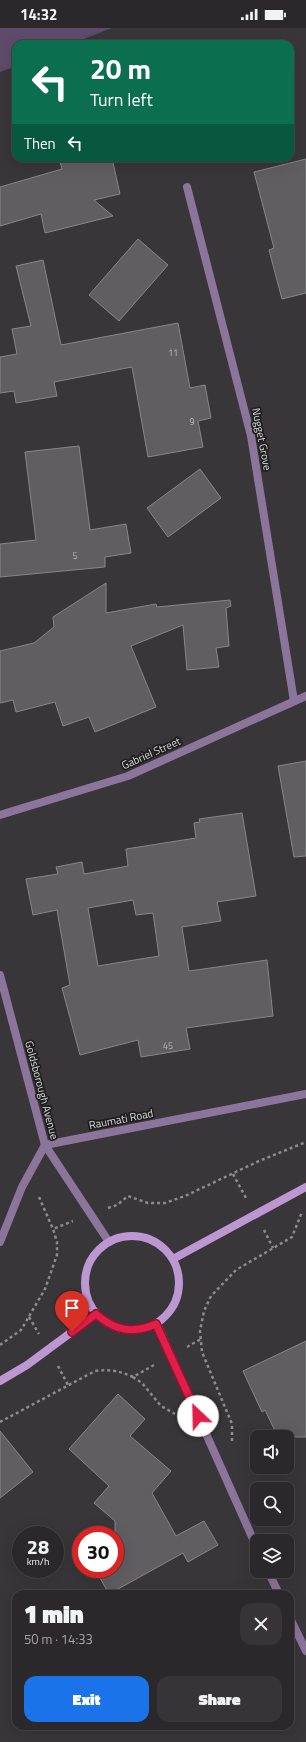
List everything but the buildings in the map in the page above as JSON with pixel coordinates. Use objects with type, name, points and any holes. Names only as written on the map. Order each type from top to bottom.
[{"type":"main road","points":[[173,1259],[306,1187]]},
{"type":"main road","points":[[123,1236],[137,1236],[151,1239],[164,1248],[173,1259],[179,1272],[180,1287],[176,1302],[168,1314],[156,1324],[138,1330],[118,1329],[106,1323],[96,1314],[89,1303],[85,1289],[85,1275],[90,1262],[98,1250],[109,1242],[123,1236]]},
{"type":"main road","points":[[0,1381],[27,1365],[96,1314]]},
{"type":"street","name":"Nugget Grove","points":[[187,187],[251,436],[294,701]]},
{"type":"street","name":"Gabriel Street","points":[[0,815],[128,776],[306,696]]},
{"type":"street","name":"Goldsborough Avenue","points":[[0,975],[45,1145],[109,1242]]},
{"type":"street","name":"Raumati Road","points":[[45,1145],[306,1094]]},
{"type":"street","points":[[0,1242],[22,1187],[45,1145]]},
{"type":"street","points":[[156,1324],[251,1534]]},
{"type":"street","points":[[271,1578],[277,1590]]},
{"type":"street","points":[[294,1626],[306,1651]]},
{"type":"path","points":[[117,1205],[128,1196],[148,1203],[165,1203],[185,1196],[259,1161],[306,1142]]},
{"type":"path","points":[[233,1174],[242,1190]]},
{"type":"path","points":[[0,1345],[21,1330],[45,1289],[57,1255],[57,1242],[53,1229],[38,1196]]},
{"type":"path","points":[[232,1439],[232,1424],[202,1352],[200,1331],[204,1311],[211,1296],[236,1270],[292,1237],[299,1221]]},
{"type":"path","points":[[53,1229],[62,1226]]},
{"type":"path","points":[[269,1239],[274,1248]]},
{"type":"path","points":[[29,1317],[35,1326]]},
{"type":"path","points":[[191,1345],[201,1339]]},
{"type":"path","points":[[0,1422],[95,1371],[108,1369],[133,1377],[142,1383],[161,1406],[168,1410]]},
{"type":"path","points":[[133,1377],[142,1372]]},
{"type":"path","points":[[62,1374],[68,1385]]},
{"type":"shaded area","points":[[0,28],[112,28],[81,40],[12,40],[12,68],[0,72]]},
{"type":"route","points":[[72,1332],[96,1314],[106,1323],[118,1329],[132,1331],[144,1329],[156,1324],[198,1416]]}]
